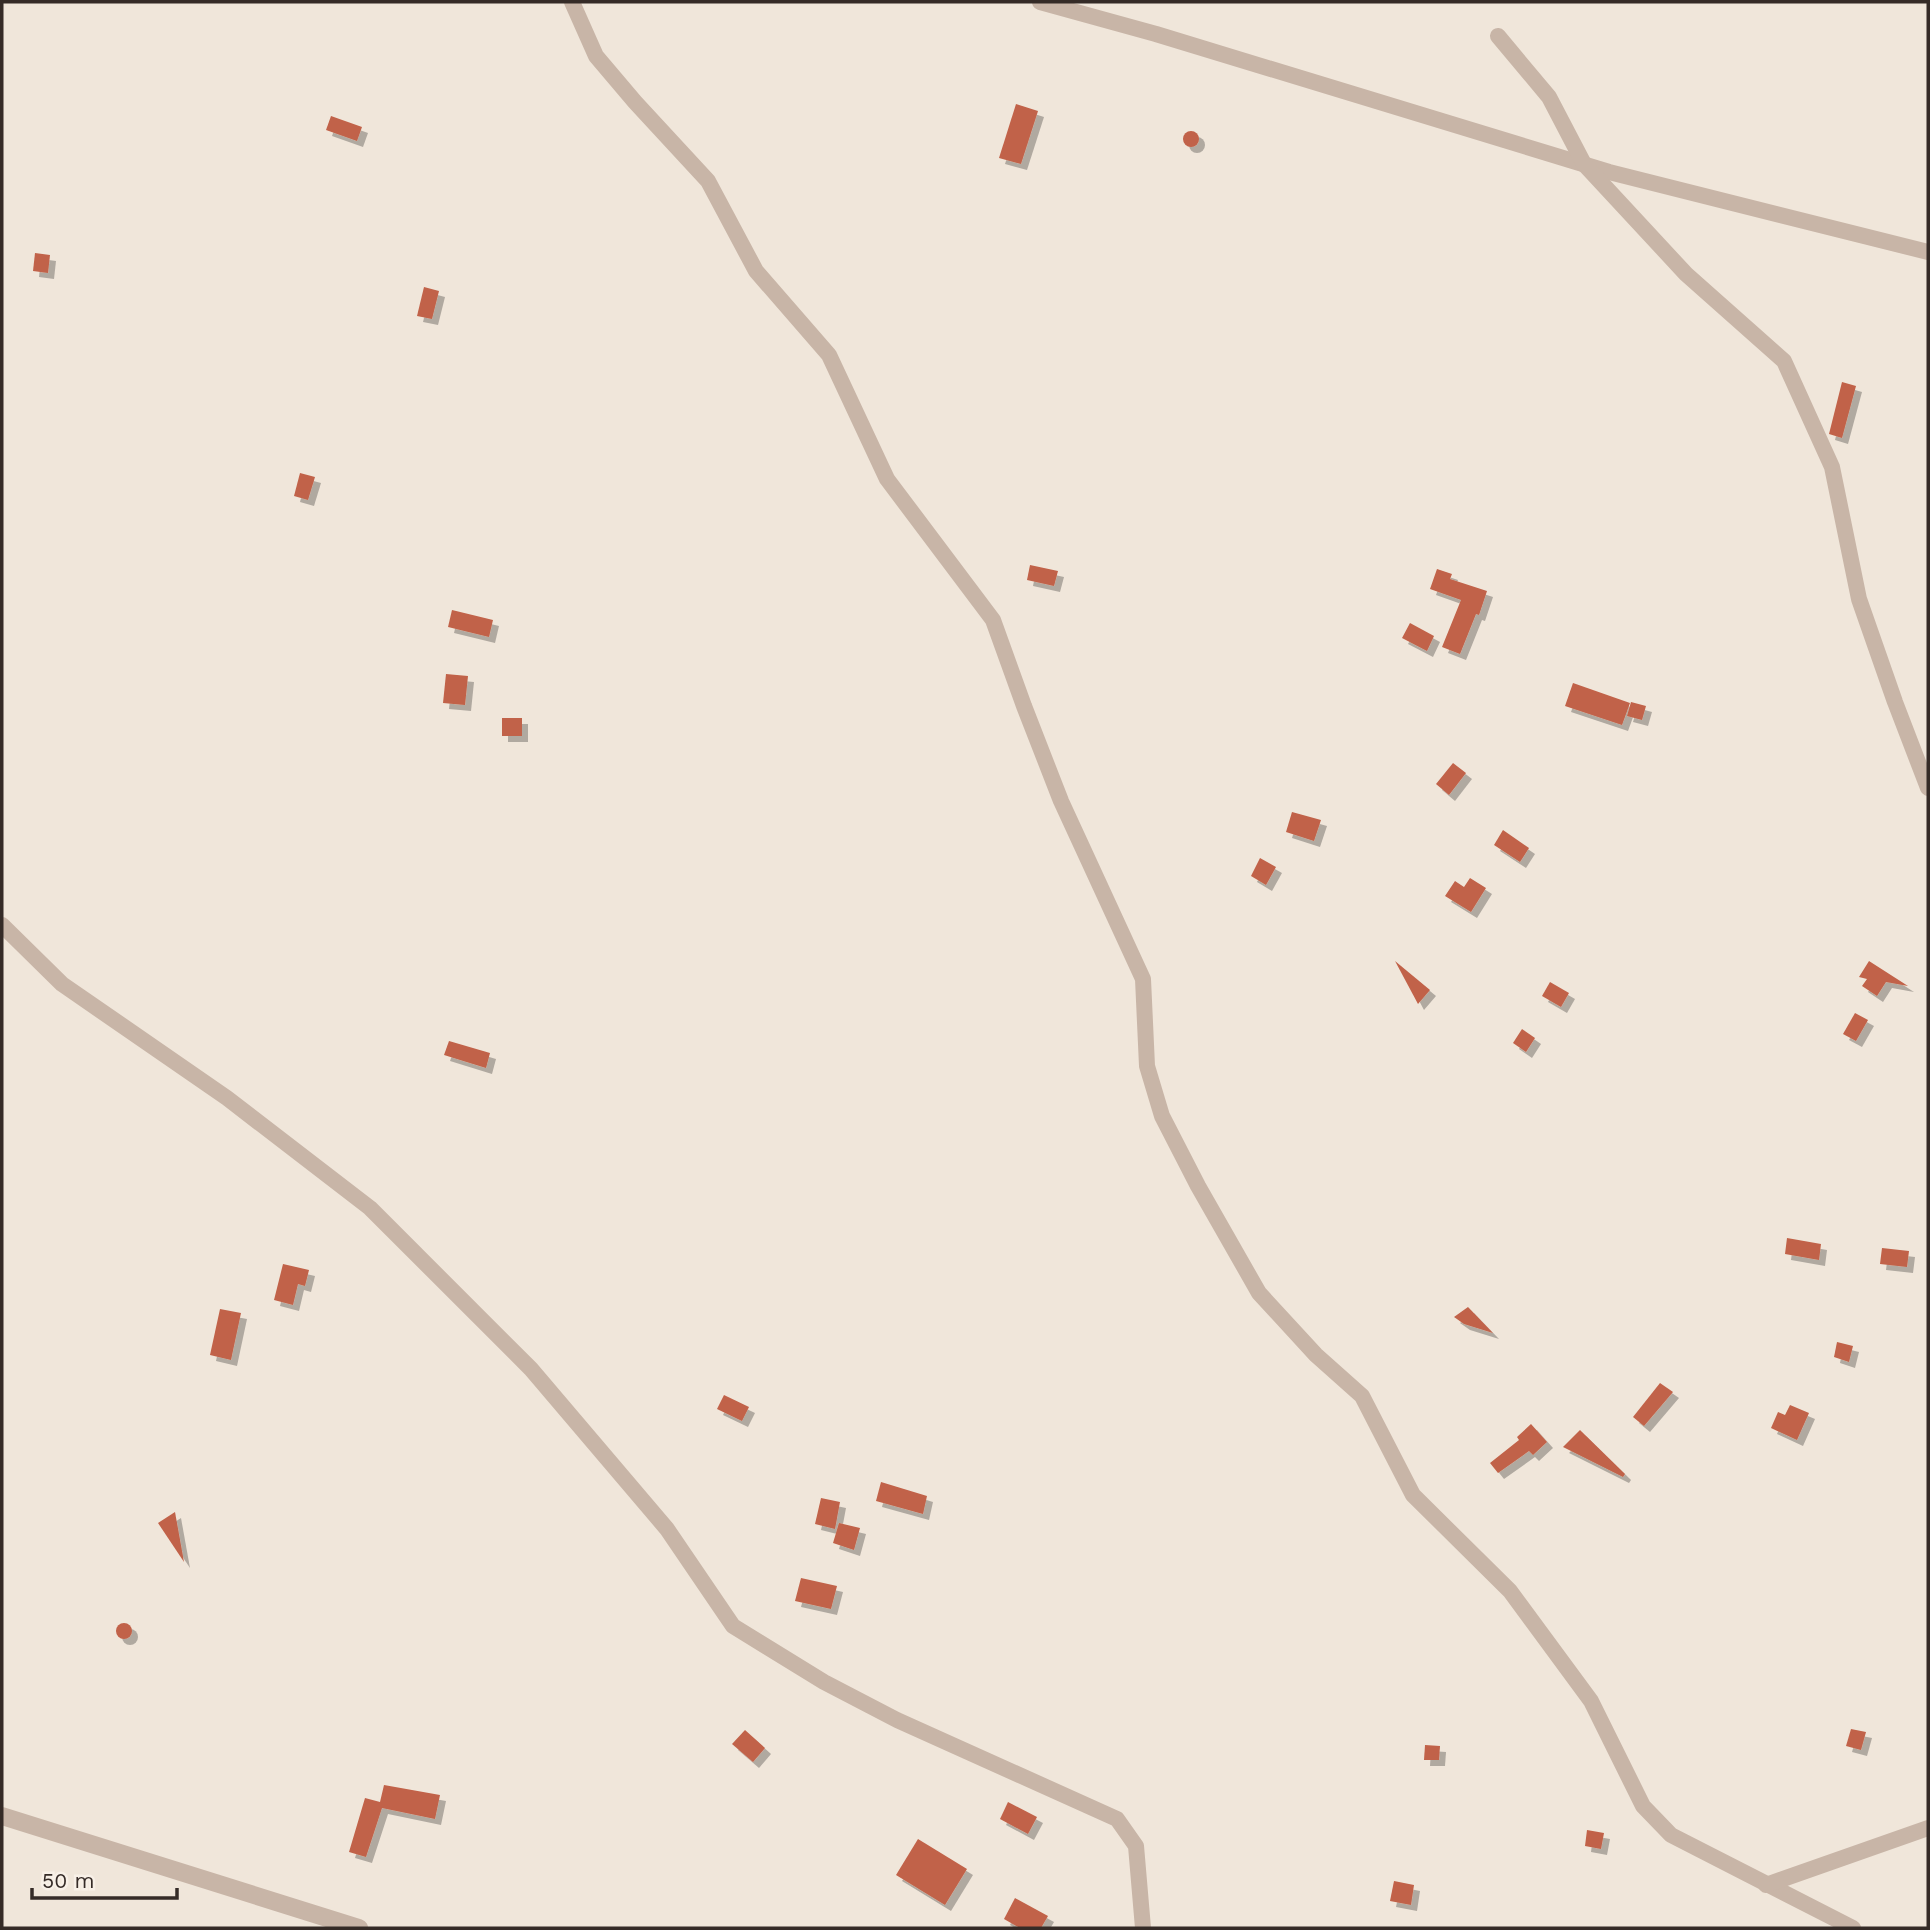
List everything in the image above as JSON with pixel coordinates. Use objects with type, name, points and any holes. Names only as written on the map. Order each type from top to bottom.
[{"type":"street","points":[[572,2],[596,56],[708,181],[756,271],[828,355],[887,479],[993,620],[1061,801],[1143,979],[1147,1066],[1162,1116],[1259,1293],[1316,1355],[1363,1396],[1413,1495],[1510,1591],[1591,1701],[1643,1806],[1671,1835],[1853,1928]]},
{"type":"street","points":[[1040,2],[1170,38],[1584,164],[1928,252]]},
{"type":"street","points":[[1498,36],[1549,97],[1584,164],[1686,274],[1784,361],[1832,467],[1859,599],[1928,788]]},
{"type":"street","points":[[2,925],[62,985],[227,1098],[370,1208],[531,1369],[667,1529],[733,1626],[824,1682],[897,1720],[1117,1819],[1136,1846],[1143,1928]]},
{"type":"street","points":[[2,1816],[359,1928]]},
{"type":"street","points":[[1766,1885],[1928,1828]]},
{"type":"building","points":[[1016,104],[1038,111],[1021,164],[999,158]]},
{"type":"building","points":[[331,116],[362,127],[357,141],[326,130]]},
{"type":"building","points":[[1191,131],[1197,133],[1197,145],[1191,147],[1185,145],[1183,139],[1185,133]]},
{"type":"building","points":[[35,253],[50,255],[48,273],[33,271]]},
{"type":"building","points":[[424,287],[439,291],[432,319],[417,316]]},
{"type":"building","points":[[1842,382],[1856,386],[1842,438],[1829,434]]},
{"type":"building","points":[[300,473],[315,477],[308,500],[294,496]]},
{"type":"building","points":[[1030,565],[1058,571],[1054,586],[1027,580]]},
{"type":"building","points":[[1437,569],[1452,574],[1450,579],[1487,591],[1479,615],[1476,614],[1460,654],[1442,647],[1461,600],[1430,589]]},
{"type":"building","points":[[452,610],[493,620],[489,637],[448,627]]},
{"type":"building","points":[[1410,623],[1434,636],[1427,651],[1402,638]]},
{"type":"building","points":[[446,674],[468,676],[465,705],[443,703]]},
{"type":"building","points":[[1573,683],[1630,703],[1622,725],[1565,706]]},
{"type":"building","points":[[1631,702],[1646,706],[1642,720],[1627,716]]},
{"type":"building","points":[[502,718],[522,718],[522,736],[502,736]]},
{"type":"building","points":[[1453,763],[1466,773],[1449,795],[1436,784]]},
{"type":"building","points":[[1292,812],[1321,820],[1314,841],[1286,832]]},
{"type":"building","points":[[1503,830],[1529,848],[1520,862],[1494,845]]},
{"type":"building","points":[[1260,858],[1276,867],[1266,885],[1251,876]]},
{"type":"building","points":[[1470,878],[1486,888],[1471,912],[1445,896],[1455,881],[1464,887]]},
{"type":"building","points":[[1395,961],[1430,990],[1418,1004]]},
{"type":"building","points":[[1869,961],[1908,986],[1886,982],[1877,996],[1862,986],[1867,979],[1859,977]]},
{"type":"building","points":[[1550,982],[1569,993],[1561,1007],[1542,996]]},
{"type":"building","points":[[1855,1013],[1868,1020],[1856,1041],[1843,1034]]},
{"type":"building","points":[[1522,1029],[1535,1038],[1526,1052],[1513,1043]]},
{"type":"building","points":[[449,1041],[490,1053],[486,1068],[444,1055]]},
{"type":"building","points":[[1787,1238],[1821,1244],[1819,1260],[1785,1254]]},
{"type":"building","points":[[1882,1248],[1909,1251],[1907,1267],[1880,1264]]},
{"type":"building","points":[[283,1264],[309,1270],[305,1286],[298,1284],[293,1305],[274,1300]]},
{"type":"building","points":[[1468,1307],[1493,1333],[1464,1324],[1454,1317]]},
{"type":"building","points":[[220,1309],[241,1313],[231,1360],[210,1355]]},
{"type":"building","points":[[1837,1342],[1853,1346],[1849,1362],[1834,1357]]},
{"type":"building","points":[[1660,1383],[1673,1392],[1644,1426],[1633,1417]]},
{"type":"building","points":[[724,1395],[749,1407],[742,1421],[717,1409]]},
{"type":"building","points":[[1790,1405],[1809,1413],[1797,1440],[1771,1428],[1778,1412],[1785,1415]]},
{"type":"building","points":[[1531,1424],[1547,1442],[1533,1455],[1529,1451],[1498,1473],[1490,1463],[1519,1440],[1517,1437]]},
{"type":"building","points":[[1580,1430],[1625,1474],[1623,1477],[1563,1447]]},
{"type":"building","points":[[881,1482],[927,1496],[923,1514],[876,1501]]},
{"type":"building","points":[[821,1498],[840,1502],[835,1529],[815,1524]]},
{"type":"building","points":[[175,1512],[184,1562],[158,1523]]},
{"type":"building","points":[[839,1523],[860,1528],[854,1550],[833,1543]]},
{"type":"building","points":[[801,1578],[837,1586],[831,1609],[795,1601]]},
{"type":"building","points":[[124,1623],[130,1625],[130,1637],[124,1639],[118,1637],[116,1631],[118,1625]]},
{"type":"building","points":[[1851,1729],[1866,1732],[1861,1750],[1846,1746]]},
{"type":"building","points":[[745,1730],[765,1748],[753,1762],[732,1744]]},
{"type":"building","points":[[1425,1745],[1440,1746],[1439,1760],[1424,1760]]},
{"type":"building","points":[[384,1785],[440,1795],[435,1819],[382,1808],[366,1857],[349,1852],[365,1798],[380,1802]]},
{"type":"building","points":[[1008,1802],[1037,1817],[1028,1834],[1000,1819]]},
{"type":"building","points":[[1587,1830],[1604,1833],[1601,1849],[1585,1846]]},
{"type":"building","points":[[918,1839],[967,1869],[945,1905],[896,1875]]},
{"type":"building","points":[[1394,1881],[1414,1885],[1411,1905],[1390,1901]]},
{"type":"building","points":[[1015,1898],[1048,1916],[1041,1928],[1020,1928],[1004,1919]]}]
